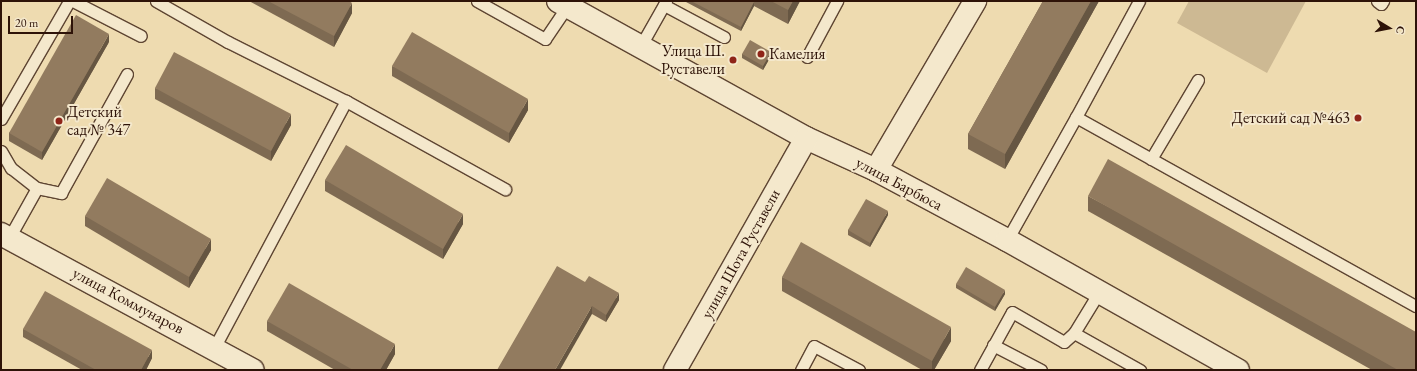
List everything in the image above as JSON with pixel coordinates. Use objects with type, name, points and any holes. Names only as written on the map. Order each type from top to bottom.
[{"type":"street","points":[[876,170],[975,1]]},
{"type":"street","name":"улица Барбюса","points":[[562,4],[806,138],[876,170],[1007,240],[1238,370]]},
{"type":"street","name":"улица Шота Руставели","points":[[675,370],[806,138]]},
{"type":"street","name":"улица Коммунаров","points":[[5,236],[253,370]]},
{"type":"lane","points":[[1,119],[69,1]]},
{"type":"lane","points":[[73,1],[141,36]]},
{"type":"lane","points":[[156,1],[228,42],[346,100],[506,188]]},
{"type":"lane","points":[[477,1],[545,40],[562,4]]},
{"type":"lane","points":[[807,57],[837,1]]},
{"type":"lane","points":[[1007,240],[1139,1]]},
{"type":"lane","points":[[1376,1],[1381,4],[1383,1]]},
{"type":"lane","points":[[640,47],[665,3],[724,37]]},
{"type":"lane","points":[[1,152],[11,168],[37,188],[61,193],[127,74]]},
{"type":"lane","points":[[1151,158],[1198,80]]},
{"type":"lane","points":[[214,348],[346,100]]},
{"type":"lane","points":[[1076,117],[1416,306]]},
{"type":"lane","points":[[5,236],[37,188]]},
{"type":"lane","points":[[980,370],[1012,312],[1064,342],[1074,333],[1099,292]]},
{"type":"lane","points":[[1074,333],[1140,370]]},
{"type":"lane","points":[[993,345],[1041,370]]},
{"type":"lane","points":[[801,370],[814,346],[859,370]]},
{"type":"shaded area","points":[[1189,1],[1306,1],[1267,73],[1177,23]]},
{"type":"building","points":[[268,1],[349,1],[352,3],[334,36]]},
{"type":"building","points":[[691,1],[754,1],[754,2],[741,27]]},
{"type":"building","points":[[771,1],[793,1],[788,10]]},
{"type":"building","points":[[1043,1],[1091,1],[1005,154],[968,134]]},
{"type":"building","points":[[76,15],[109,34],[42,152],[9,133]]},
{"type":"building","points":[[412,32],[528,99],[509,133],[392,66]]},
{"type":"building","points":[[750,40],[771,52],[763,66],[742,54]]},
{"type":"building","points":[[174,52],[291,114],[271,151],[155,88]]},
{"type":"building","points":[[346,145],[463,214],[443,249],[325,180]]},
{"type":"building","points":[[1108,159],[1416,332],[1416,370],[1398,370],[1088,196]]},
{"type":"building","points":[[107,178],[211,239],[189,277],[85,216]]},
{"type":"building","points":[[866,199],[888,211],[870,243],[848,230]]},
{"type":"building","points":[[801,242],[951,327],[932,361],[782,277]]},
{"type":"building","points":[[557,266],[585,282],[589,276],[619,293],[606,315],[592,306],[555,370],[497,370]]},
{"type":"building","points":[[966,267],[1005,290],[995,307],[956,284]]},
{"type":"building","points":[[289,283],[395,344],[380,370],[353,370],[267,321]]},
{"type":"building","points":[[45,291],[152,350],[141,370],[96,370],[23,329]]},
{"type":"place","name":"Камелия","points":[[761,54]]},
{"type":"place","name":"Улица Ш. Руставели","points":[[733,60]]},
{"type":"place","name":"Детский сад №463","points":[[1358,118]]},
{"type":"place","name":"Детский сад № 347","points":[[59,121]]}]
